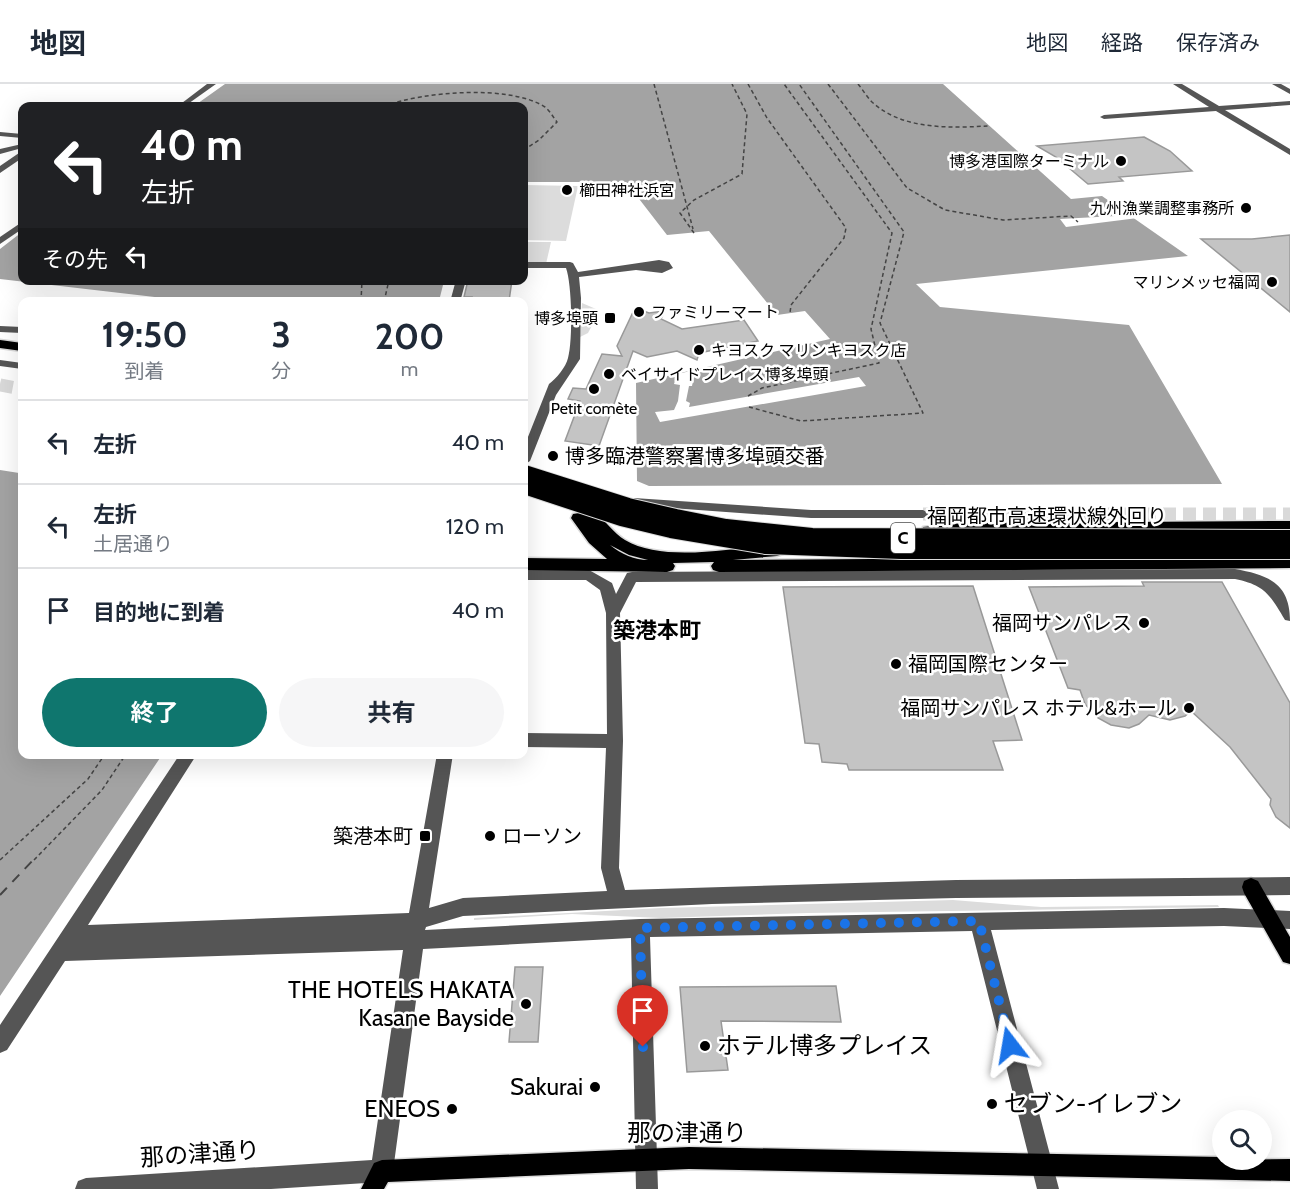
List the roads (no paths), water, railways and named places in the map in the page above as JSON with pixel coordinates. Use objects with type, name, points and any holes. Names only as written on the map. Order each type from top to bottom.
[{"type":"highway","points":[[0,334],[18,337]]},
{"type":"highway","points":[[0,344],[18,346]]},
{"type":"highway","points":[[528,476],[554,486],[580,502],[597,525],[622,546],[652,555],[690,557],[857,543],[962,528],[1290,526]]},
{"type":"highway","name":"福岡都市高速環状線外回り","points":[[528,476],[628,506],[676,517],[726,527],[801,536],[1290,538]]},
{"type":"highway","points":[[528,486],[621,518],[671,531],[766,546],[902,551],[1290,551]]},
{"type":"highway","points":[[528,486],[549,493],[572,508],[596,543],[613,556],[627,562],[689,566]]},
{"type":"highway","points":[[528,564],[689,566],[1290,561]]},
{"type":"main road","points":[[1251,887],[1290,955]]},
{"type":"main road","name":"那の津通り","points":[[379,1183],[646,1160],[700,1158],[1290,1170]]},
{"type":"street","points":[[187,102],[212,84]]},
{"type":"street","points":[[1177,84],[1290,153]]},
{"type":"street","points":[[1188,84],[1290,146]]},
{"type":"street","points":[[1276,84],[1290,92]]},
{"type":"street","points":[[1104,117],[1290,103]]},
{"type":"street","points":[[0,134],[18,136]]},
{"type":"street","points":[[0,152],[18,147]]},
{"type":"street","points":[[0,170],[18,158]]},
{"type":"street","points":[[0,241],[18,228]]},
{"type":"street","points":[[528,265],[572,270],[636,267]]},
{"type":"street","points":[[528,451],[552,393],[574,359],[576,298],[572,270]]},
{"type":"street","points":[[0,329],[18,330]]},
{"type":"street","points":[[0,354],[18,356]]},
{"type":"street","points":[[0,363],[18,365]]},
{"type":"street","points":[[528,476],[580,493],[616,501],[811,514],[923,514]]},
{"type":"street","points":[[613,613],[632,577],[1235,574],[1261,578],[1273,588],[1290,616]]},
{"type":"street","points":[[528,575],[589,575],[607,587],[613,613],[615,741],[610,868],[618,899]]},
{"type":"street","points":[[528,740],[615,741]]},
{"type":"street","points":[[0,1042],[186,759]]},
{"type":"street","points":[[379,1183],[444,759]]},
{"type":"street","points":[[60,952],[416,931],[463,907],[618,899],[956,889],[1290,886]]},
{"type":"street","points":[[72,932],[89,934],[416,931],[1224,917],[1290,920]]},
{"type":"street","points":[[979,921],[1048,1189]]},
{"type":"street","points":[[640,928],[647,1189]]},
{"type":"street","name":"那の津通り","points":[[86,1189],[291,1174],[379,1183]]},
{"type":"tunnel","points":[[8,387],[0,385],[18,388]]},
{"type":"tunnel","points":[[923,514],[1290,514]]},
{"type":"place","name":"博多港国際ターミナル","points":[[1121,161]]},
{"type":"place","name":"櫛田神社浜宮","points":[[567,190]]},
{"type":"place","name":"九州漁業調整事務所","points":[[1246,208]]},
{"type":"place","name":"マリンメッセ福岡","points":[[1272,282]]},
{"type":"place","name":"ファミリーマート","points":[[639,312]]},
{"type":"place","name":"博多埠頭","points":[[610,318]]},
{"type":"place","name":"キヨスク マリンキヨスク店","points":[[699,350]]},
{"type":"place","name":"ベイサイドプレイス博多埠頭","points":[[609,374]]},
{"type":"place","name":"Petit comète","points":[[594,389]]},
{"type":"place","name":"博多臨港警察署博多埠頭交番","points":[[553,456]]},
{"type":"place","name":"福岡サンパレス","points":[[1144,623]]},
{"type":"place","name":"福岡国際センター","points":[[896,664]]},
{"type":"place","name":"福岡サンパレス ホテル&ホール","points":[[1189,708]]},
{"type":"place","name":"築港本町","points":[[425,836]]},
{"type":"place","name":"ローソン","points":[[490,836]]},
{"type":"place","name":"THE HOTELS HAKATA Kasane Bayside","points":[[526,1004]]},
{"type":"place","name":"ホテル博多プレイス","points":[[705,1046]]},
{"type":"place","name":"Sakurai","points":[[595,1087]]},
{"type":"place","name":"セブン-イレブン","points":[[992,1104]]},
{"type":"place","name":"ENEOS","points":[[452,1109]]},
{"type":"district","name":"築港本町","points":[[657,630]]}]
